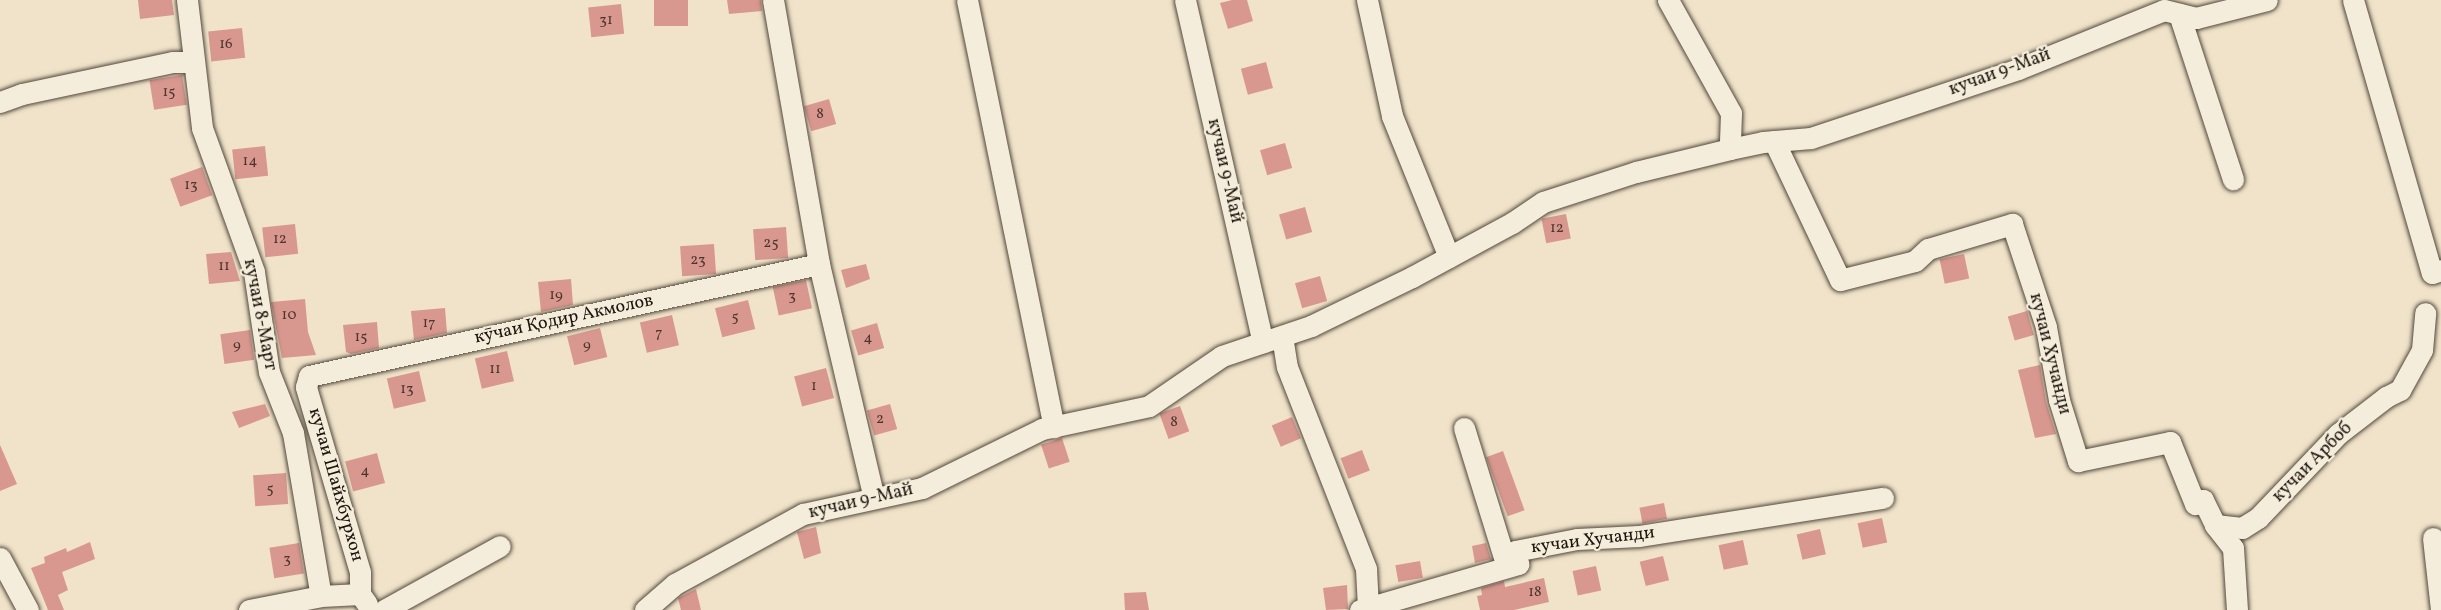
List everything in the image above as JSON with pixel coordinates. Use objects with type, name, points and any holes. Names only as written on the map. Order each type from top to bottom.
[{"type":"street","name":"кучаи 8-Март","points":[[187,0],[202,128],[254,272],[269,372],[293,433],[321,596]]},
{"type":"street","points":[[773,0],[819,264],[874,498]]},
{"type":"street","points":[[968,0],[1054,427]]},
{"type":"street","name":"кучаи 9-Май","points":[[1185,0],[1273,339]]},
{"type":"street","points":[[1367,0],[1392,116],[1449,257]]},
{"type":"street","points":[[1668,0],[1731,113],[1730,150]]},
{"type":"street","name":"кучаи 9-Май","points":[[645,610],[665,603],[675,584],[803,514],[922,488],[1042,429],[1149,406],[1222,356],[1311,326],[1449,257],[1512,223],[1543,202],[1636,172],[1774,141],[1811,138],[2018,69],[2164,10],[2196,18],[2267,0]]},
{"type":"street","points":[[2353,0],[2437,272]]},
{"type":"street","points":[[2180,14],[2233,180]]},
{"type":"street","points":[[0,102],[21,94],[161,65],[194,62]]},
{"type":"street","name":"кучаи Хучанди","points":[[1774,141],[1840,280],[1915,261],[1928,249],[2012,224],[2046,327],[2059,400],[2078,460],[2170,442],[2195,504],[2203,500],[2215,525],[2234,548],[2237,610]]},
{"type":"street","name":"кӯчаи Қодир Акмолов","points":[[309,376],[819,264]]},
{"type":"street","name":"кучаи Арбоб","points":[[2215,525],[2242,528],[2258,518],[2338,434],[2386,397],[2400,390],[2422,350],[2425,314]]},
{"type":"street","points":[[1273,339],[1287,367],[1366,569],[1364,609]]},
{"type":"street","name":"кучаи Шайхбурхон","points":[[309,376],[306,387],[360,572],[366,602]]},
{"type":"street","points":[[1464,428],[1508,567]]},
{"type":"street","name":"кучаи Хучанди","points":[[1364,609],[1518,564],[1515,551],[1577,539],[1640,536],[1883,498]]},
{"type":"street","points":[[2433,538],[2441,609]]},
{"type":"street","points":[[384,610],[500,546]]},
{"type":"street","points":[[0,558],[28,610]]},
{"type":"street","points":[[249,610],[321,596],[366,602]]},
{"type":"building","points":[[138,0],[172,0],[174,15],[140,19]]},
{"type":"building","points":[[654,0],[688,0],[688,26],[654,26]]},
{"type":"building","points":[[727,0],[761,0],[762,11],[729,14]]},
{"type":"building","points":[[1247,0],[1253,21],[1228,29],[1220,3]]},
{"type":"building","points":[[621,4],[624,34],[591,37],[588,7]]},
{"type":"building","points":[[242,28],[245,58],[211,61],[208,32]]},
{"type":"building","points":[[1266,62],[1273,88],[1248,95],[1241,69]]},
{"type":"building","points":[[182,75],[187,105],[154,110],[149,80]]},
{"type":"building","points":[[829,99],[836,124],[811,131],[804,106]]},
{"type":"building","points":[[1285,143],[1292,168],[1267,175],[1260,150]]},
{"type":"building","points":[[265,146],[268,176],[235,179],[232,149]]},
{"type":"building","points":[[202,167],[212,195],[180,207],[170,179]]},
{"type":"building","points":[[1305,207],[1312,232],[1286,239],[1279,214]]},
{"type":"building","points":[[1566,214],[1571,239],[1546,243],[1541,219]]},
{"type":"building","points":[[295,224],[298,254],[265,257],[262,227]]},
{"type":"building","points":[[786,227],[788,258],[755,260],[753,229]]},
{"type":"building","points":[[714,244],[716,274],[682,276],[680,246]]},
{"type":"building","points":[[231,252],[240,281],[209,284],[206,254]]},
{"type":"building","points":[[1964,254],[1969,278],[1945,284],[1940,259]]},
{"type":"building","points":[[866,264],[870,279],[846,288],[841,270]]},
{"type":"building","points":[[1320,276],[1327,301],[1302,308],[1295,283]]},
{"type":"building","points":[[571,279],[573,305],[541,312],[538,282]]},
{"type":"building","points":[[806,280],[812,308],[779,315],[773,287]]},
{"type":"building","points":[[305,299],[308,332],[316,355],[282,358],[271,302]]},
{"type":"building","points":[[748,300],[755,329],[722,337],[715,308]]},
{"type":"building","points":[[445,308],[447,333],[414,340],[411,311]]},
{"type":"building","points":[[2027,311],[2034,335],[2015,341],[2008,317]]},
{"type":"building","points":[[672,315],[679,345],[647,353],[640,322]]},
{"type":"building","points":[[377,322],[379,348],[351,354],[346,352],[343,325]]},
{"type":"building","points":[[877,323],[884,348],[858,355],[851,330]]},
{"type":"building","points":[[600,328],[607,357],[574,365],[567,336]]},
{"type":"building","points":[[250,330],[254,360],[224,364],[220,334]]},
{"type":"building","points":[[507,351],[514,381],[482,389],[475,358]]},
{"type":"building","points":[[2040,365],[2046,402],[2056,434],[2035,438],[2018,370]]},
{"type":"building","points":[[826,368],[834,398],[802,406],[794,377]]},
{"type":"building","points":[[419,371],[426,401],[394,409],[387,378]]},
{"type":"building","points":[[265,404],[270,416],[239,428],[232,412]]},
{"type":"building","points":[[890,404],[897,429],[874,436],[867,411]]},
{"type":"building","points":[[1180,406],[1189,431],[1169,439],[1159,414]]},
{"type":"building","points":[[1292,417],[1301,438],[1281,447],[1272,426]]},
{"type":"building","points":[[1062,438],[1070,462],[1049,469],[1041,445]]},
{"type":"building","points":[[0,445],[17,484],[0,491]]},
{"type":"building","points":[[1362,450],[1370,471],[1348,479],[1341,458]]},
{"type":"building","points":[[1503,451],[1525,510],[1508,516],[1486,457]]},
{"type":"building","points":[[377,453],[385,483],[353,491],[345,462]]},
{"type":"building","points":[[286,473],[288,504],[255,506],[253,475]]},
{"type":"building","points":[[1664,503],[1667,519],[1643,523],[1639,508]]},
{"type":"building","points":[[1882,518],[1887,542],[1863,548],[1858,523]]},
{"type":"building","points":[[816,527],[821,553],[804,559],[797,532]]},
{"type":"building","points":[[1820,529],[1826,554],[1802,560],[1797,534]]},
{"type":"building","points":[[1743,540],[1748,564],[1724,570],[1719,545]]},
{"type":"building","points":[[90,542],[95,559],[62,572],[68,590],[58,595],[64,610],[48,610],[31,568],[45,563],[44,557],[66,548],[67,552]]},
{"type":"building","points":[[299,543],[304,574],[274,578],[269,548]]},
{"type":"building","points":[[1486,543],[1491,559],[1475,563],[1472,546]]},
{"type":"building","points":[[1663,556],[1669,580],[1646,586],[1640,562]]},
{"type":"building","points":[[1420,561],[1423,578],[1398,582],[1395,565]]},
{"type":"building","points":[[1596,566],[1601,590],[1578,595],[1573,571]]},
{"type":"building","points":[[1544,578],[1549,602],[1514,610],[1480,610],[1477,596],[1482,595],[1481,588],[1504,581],[1505,587]]},
{"type":"building","points":[[1347,585],[1348,609],[1326,610],[1323,588]]},
{"type":"building","points":[[696,589],[701,610],[681,610],[678,598]]},
{"type":"building","points":[[1146,592],[1149,610],[1125,610],[1124,593]]}]
